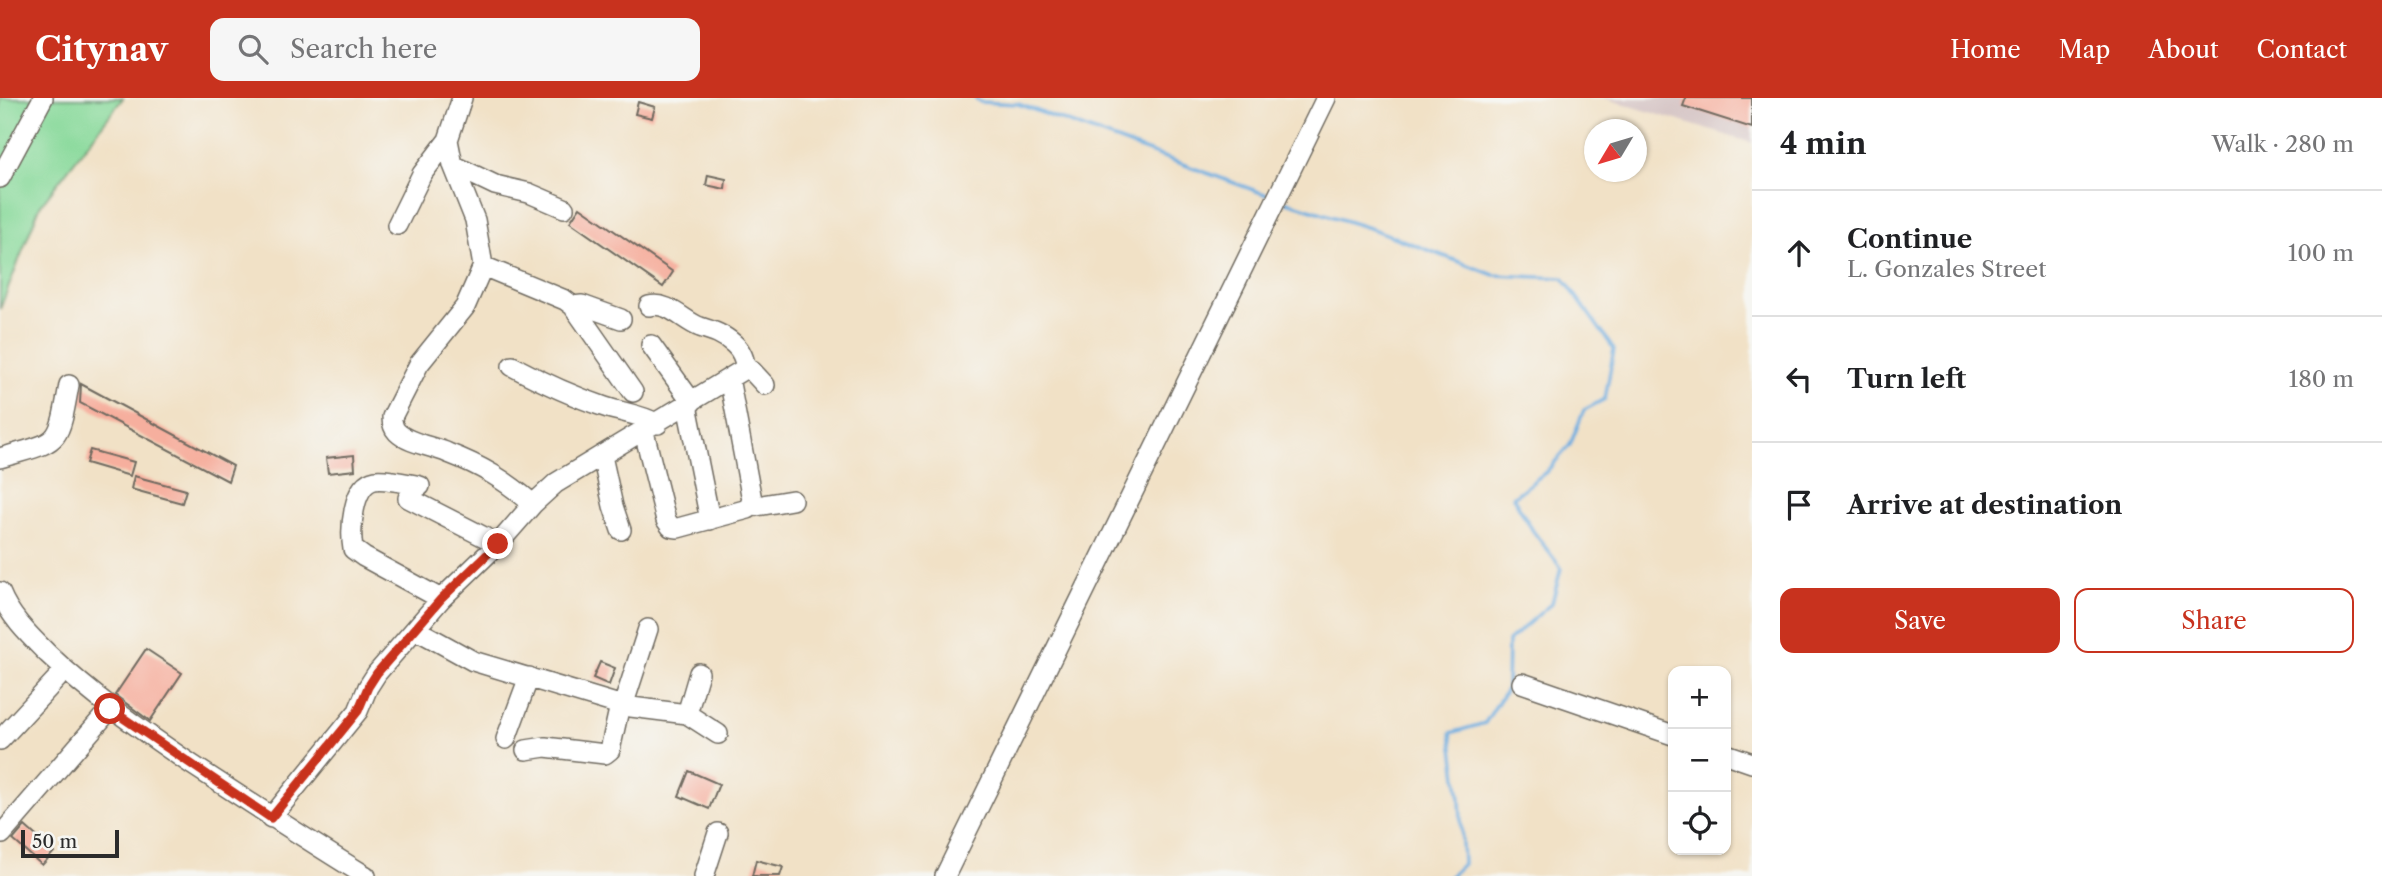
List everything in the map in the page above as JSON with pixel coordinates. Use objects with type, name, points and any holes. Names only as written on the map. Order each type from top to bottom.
[{"type":"street","points":[[0,178],[43,98]]},
{"type":"street","points":[[397,225],[422,174],[448,140],[462,98]]},
{"type":"street","points":[[945,876],[1326,98]]},
{"type":"street","points":[[448,140],[453,165],[475,220],[483,266],[465,307],[419,364],[392,417],[393,424],[396,432],[406,438],[454,455],[507,482],[533,504]]},
{"type":"street","points":[[453,165],[495,185],[529,193],[564,208]]},
{"type":"street","points":[[483,266],[565,300],[573,306],[633,392]]},
{"type":"street","points":[[649,306],[655,304],[664,307],[698,326],[714,330],[735,344],[743,355],[738,373],[751,507]]},
{"type":"street","points":[[573,306],[582,305],[621,319]]},
{"type":"street","points":[[651,345],[690,403],[710,520]]},
{"type":"street","points":[[512,366],[561,391],[607,408],[642,415],[651,428],[668,524],[678,528],[745,511],[751,507],[792,500]]},
{"type":"street","points":[[271,818],[358,711],[377,673],[441,599],[556,483],[738,373],[752,371],[765,386]]},
{"type":"street","points":[[0,458],[50,443],[60,433],[69,385]]},
{"type":"street","points":[[602,456],[621,530]]},
{"type":"street","points":[[441,599],[353,549],[351,537],[354,508],[365,485],[376,479],[414,492],[498,544]]},
{"type":"street","points":[[0,592],[6,607],[27,634],[110,709],[271,818],[366,876]]},
{"type":"street","points":[[415,629],[473,661],[621,705],[687,714],[718,734]]},
{"type":"street","points":[[526,750],[545,747],[605,754],[610,750],[621,705],[648,629]]},
{"type":"street","points":[[0,740],[65,670]]},
{"type":"street","points":[[687,714],[699,673]]},
{"type":"street","points":[[506,739],[529,677]]},
{"type":"street","points":[[1522,683],[1668,733]]},
{"type":"street","points":[[2,834],[110,709]]},
{"type":"street","points":[[1731,756],[1752,763]]},
{"type":"street","points":[[704,876],[718,834]]},
{"type":"shaded area","points":[[1604,98],[1752,98],[1752,143]]},
{"type":"green space","points":[[0,98],[123,98],[40,206],[0,309]]},
{"type":"building","points":[[1686,98],[1752,98],[1752,128],[1683,106]]},
{"type":"building","points":[[638,102],[655,107],[652,118],[635,114]]},
{"type":"building","points":[[708,175],[726,179],[725,189],[706,185]]},
{"type":"building","points":[[580,207],[673,272],[663,287],[570,222]]},
{"type":"building","points":[[81,384],[233,466],[228,481],[80,403]]},
{"type":"building","points":[[90,450],[134,462],[130,476],[86,463]]},
{"type":"building","points":[[354,455],[355,470],[328,473],[326,458]]},
{"type":"building","points":[[134,476],[186,490],[182,503],[131,489]]},
{"type":"building","points":[[146,649],[182,673],[150,721],[115,695]]},
{"type":"building","points":[[600,662],[615,668],[609,685],[593,678]]},
{"type":"building","points":[[689,771],[719,784],[709,809],[679,796]]},
{"type":"building","points":[[25,826],[54,852],[42,865],[13,840]]},
{"type":"building","points":[[756,860],[783,867],[780,876],[752,876]]},
{"type":"waterway","points":[[975,98],[980,102],[1018,104],[1270,196]]},
{"type":"waterway","points":[[1284,201],[1375,230],[1494,275],[1563,278],[1614,349],[1605,399],[1584,410],[1570,445],[1546,472],[1513,497],[1533,531],[1561,568],[1552,603],[1508,641],[1507,688],[1485,723],[1451,733],[1460,799],[1463,864],[1450,876]]},
{"type":"route","points":[[110,709],[271,818],[358,711],[377,673],[441,599],[498,544]]}]
